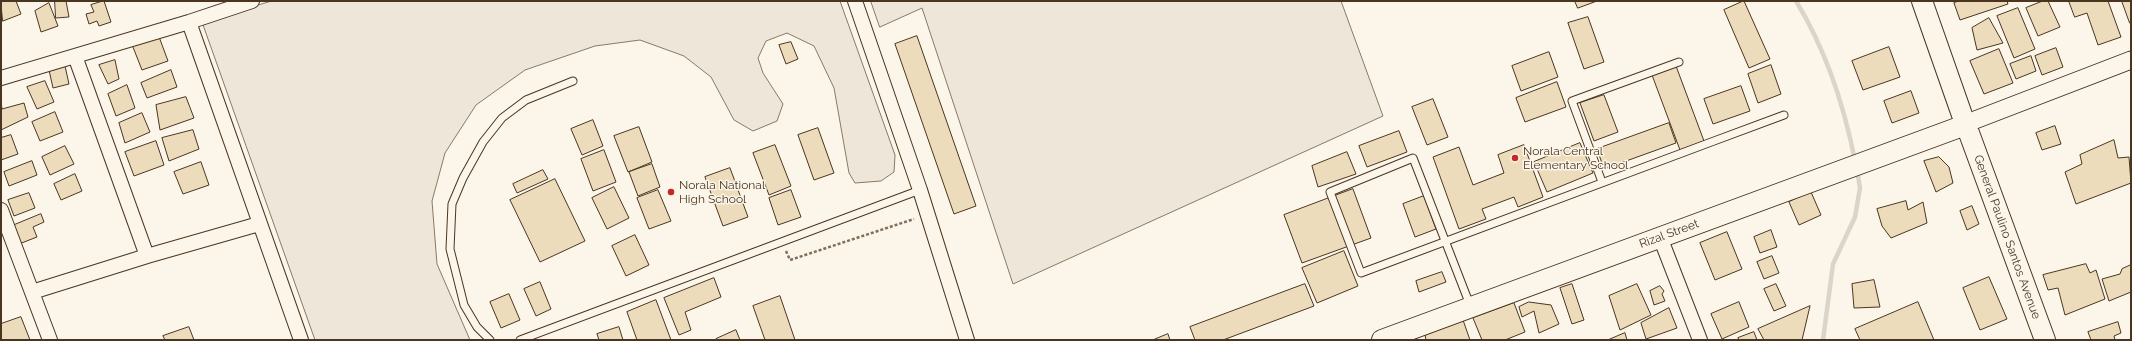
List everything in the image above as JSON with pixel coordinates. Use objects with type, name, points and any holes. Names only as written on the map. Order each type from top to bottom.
[{"type":"main road","name":"General Paulino Santos Avenue","points":[[1922,1],[2045,340]]},
{"type":"main road","name":"Rizal Street","points":[[1382,340],[1410,335],[1471,307],[1966,124]]},
{"type":"street","points":[[1,78],[189,22],[252,1]]},
{"type":"street","points":[[855,1],[928,214],[967,340]]},
{"type":"street","points":[[189,22],[301,340]]},
{"type":"street","points":[[75,56],[147,256]]},
{"type":"street","points":[[1966,124],[2131,60]]},
{"type":"street","points":[[1,210],[50,340]]},
{"type":"street","points":[[32,292],[147,256],[259,224]]},
{"type":"street","points":[[1660,237],[1700,340]]},
{"type":"lane","points":[[1602,182],[1572,101],[1679,62]]},
{"type":"lane","points":[[490,340],[477,327],[464,306],[450,249],[452,204],[463,178],[483,142],[502,118],[526,100],[573,81]]},
{"type":"lane","points":[[1471,307],[1445,242],[1413,158],[1330,192],[1361,273],[1445,242],[1602,182],[1784,115]]},
{"type":"lane","points":[[520,340],[920,190]]},
{"type":"path","points":[[782,242],[790,260],[928,214]]},
{"type":"shaded area","points":[[272,1],[840,1],[895,155],[894,172],[881,181],[855,183],[849,173],[834,88],[814,46],[787,33],[766,41],[758,58],[763,73],[783,104],[777,121],[753,131],[734,120],[711,77],[684,56],[640,40],[595,46],[525,70],[476,105],[445,153],[432,201],[437,264],[470,340],[315,340],[202,22]]},
{"type":"shaded area","points":[[871,1],[1341,1],[1383,116],[1013,284],[922,8],[880,27]]},
{"type":"building","points":[[1,1],[16,1],[21,14],[3,21]]},
{"type":"building","points":[[55,1],[66,1],[69,17],[56,18]]},
{"type":"building","points":[[104,1],[111,22],[99,26],[97,21],[89,24],[86,14],[94,12],[91,5]]},
{"type":"building","points":[[1575,1],[1597,1],[1578,8]]},
{"type":"building","points":[[1744,1],[1770,59],[1749,68],[1724,10]]},
{"type":"building","points":[[1959,1],[2007,1],[2008,4],[1960,20],[1954,3]]},
{"type":"building","points":[[2043,1],[2048,1],[2060,27],[2038,36],[2026,8]]},
{"type":"building","points":[[2069,1],[2108,1],[2121,37],[2098,45],[2087,13],[2075,17]]},
{"type":"building","points":[[2122,1],[2131,1],[2131,23],[2130,23]]},
{"type":"building","points":[[49,3],[58,26],[41,32],[35,11]]},
{"type":"building","points":[[2018,8],[2035,49],[2014,58],[1997,16]]},
{"type":"building","points":[[1588,17],[1604,62],[1584,69],[1568,23]]},
{"type":"building","points":[[1989,18],[2003,43],[1977,50],[1972,28]]},
{"type":"building","points":[[158,34],[168,61],[142,70],[131,42]]},
{"type":"building","points":[[917,36],[976,206],[954,214],[895,44]]},
{"type":"building","points":[[791,42],[798,59],[786,64],[779,45]]},
{"type":"building","points":[[1889,47],[1900,77],[1863,90],[1852,61]]},
{"type":"building","points":[[2056,48],[2063,67],[2042,75],[2035,56]]},
{"type":"building","points":[[1999,49],[2013,83],[1984,94],[1970,61]]},
{"type":"building","points":[[1549,52],[1558,77],[1521,91],[1512,66]]},
{"type":"building","points":[[2031,56],[2036,71],[2016,79],[2010,64]]},
{"type":"building","points":[[115,60],[119,79],[108,84],[99,65]]},
{"type":"building","points":[[1771,65],[1781,94],[1758,103],[1748,74]]},
{"type":"building","points":[[65,66],[69,84],[53,88],[49,70]]},
{"type":"building","points":[[1676,66],[1704,141],[1680,150],[1652,75]]},
{"type":"building","points":[[171,70],[177,87],[147,98],[141,83]]},
{"type":"building","points":[[45,81],[54,102],[37,109],[27,87]]},
{"type":"building","points":[[1557,82],[1566,107],[1525,122],[1516,98]]},
{"type":"building","points":[[127,85],[135,108],[116,116],[108,94]]},
{"type":"building","points":[[1741,86],[1750,111],[1713,124],[1704,99]]},
{"type":"building","points":[[1911,91],[1919,113],[1892,123],[1884,101]]},
{"type":"building","points":[[1604,95],[1618,132],[1594,141],[1580,103]]},
{"type":"building","points":[[186,97],[194,118],[160,130],[156,105]]},
{"type":"building","points":[[1433,99],[1448,137],[1427,145],[1412,107]]},
{"type":"building","points":[[1,101],[2,109],[24,103],[28,117],[1,130]]},
{"type":"building","points":[[55,112],[63,132],[40,141],[32,122]]},
{"type":"building","points":[[142,113],[150,132],[125,143],[119,123]]},
{"type":"building","points":[[593,120],[603,146],[582,155],[571,129]]},
{"type":"building","points":[[1669,123],[1676,143],[1604,169],[1597,149]]},
{"type":"building","points":[[2055,126],[2061,144],[2042,150],[2036,133]]},
{"type":"building","points":[[639,127],[652,162],[628,172],[614,136]]},
{"type":"building","points":[[818,128],[834,173],[814,180],[798,135]]},
{"type":"building","points":[[193,130],[199,149],[169,161],[162,138]]},
{"type":"building","points":[[1399,131],[1407,152],[1367,167],[1359,146]]},
{"type":"building","points":[[11,135],[18,154],[1,160],[1,138]]},
{"type":"building","points":[[2114,140],[2118,158],[2129,157],[2131,183],[2076,204],[2065,172],[2082,164],[2080,155]]},
{"type":"building","points":[[156,141],[164,165],[134,176],[125,152]]},
{"type":"building","points":[[1580,143],[1593,173],[1547,192],[1534,162]]},
{"type":"building","points":[[775,145],[791,186],[769,195],[753,153]]},
{"type":"building","points":[[1524,145],[1543,197],[1518,207],[1514,197],[1482,209],[1486,219],[1459,229],[1433,157],[1459,147],[1473,185],[1504,173],[1498,155]]},
{"type":"building","points":[[65,146],[74,164],[50,175],[42,157]]},
{"type":"building","points":[[604,150],[616,182],[593,191],[581,159]]},
{"type":"building","points":[[1347,152],[1356,174],[1318,187],[1312,166]]},
{"type":"building","points":[[1939,157],[1949,167],[1953,183],[1936,192],[1924,161]]},
{"type":"building","points":[[32,161],[37,175],[9,186],[4,172]]},
{"type":"building","points":[[201,162],[209,185],[183,194],[174,172]]},
{"type":"building","points":[[652,164],[660,187],[638,196],[629,172]]},
{"type":"building","points":[[730,168],[748,217],[723,226],[705,177]]},
{"type":"building","points":[[543,170],[548,179],[517,193],[513,184]]},
{"type":"building","points":[[75,174],[82,191],[61,200],[54,184]]},
{"type":"building","points":[[555,179],[585,241],[540,262],[510,200]]},
{"type":"building","points":[[614,187],[629,218],[607,229],[592,198]]},
{"type":"building","points":[[1353,189],[1371,238],[1302,263],[1284,215]]},
{"type":"building","points":[[658,190],[671,221],[649,229],[637,198]]},
{"type":"building","points":[[791,190],[801,217],[778,225],[769,198]]},
{"type":"building","points":[[1811,192],[1821,215],[1799,225],[1789,202]]},
{"type":"building","points":[[29,193],[35,208],[14,216],[8,200]]},
{"type":"building","points":[[1424,196],[1436,229],[1415,237],[1403,204]]},
{"type":"building","points":[[1906,201],[1908,210],[1923,202],[1927,223],[1891,238],[1882,226],[1877,209]]},
{"type":"building","points":[[1972,206],[1979,224],[1967,230],[1960,211]]},
{"type":"building","points":[[41,214],[44,222],[33,227],[37,237],[19,244],[12,226]]},
{"type":"building","points":[[1771,230],[1777,247],[1760,253],[1754,237]]},
{"type":"building","points":[[1727,232],[1742,269],[1715,280],[1700,243]]},
{"type":"building","points":[[635,235],[649,265],[626,276],[612,246]]},
{"type":"building","points":[[1344,251],[1358,286],[1317,303],[1302,268]]},
{"type":"building","points":[[1772,256],[1779,273],[1764,279],[1757,262]]},
{"type":"building","points":[[2086,264],[2090,273],[2096,270],[2105,299],[2065,315],[2058,288],[2048,290],[2043,275]]},
{"type":"building","points":[[2131,265],[2131,292],[2109,301],[2102,279],[2120,274],[2122,269]]},
{"type":"building","points":[[1442,272],[1446,282],[1419,292],[1416,281]]},
{"type":"building","points":[[1989,277],[2007,319],[1980,330],[1963,288]]},
{"type":"building","points":[[714,278],[721,297],[685,312],[691,330],[679,335],[664,298]]},
{"type":"building","points":[[1874,280],[1880,307],[1854,308],[1852,284]]},
{"type":"building","points":[[540,282],[551,309],[536,316],[524,289]]},
{"type":"building","points":[[1305,284],[1314,306],[1223,340],[1195,340],[1190,327]]},
{"type":"building","points":[[1572,284],[1584,320],[1572,324],[1560,288]]},
{"type":"building","points":[[1637,284],[1651,315],[1620,330],[1609,296]]},
{"type":"building","points":[[1776,284],[1786,306],[1774,311],[1764,289]]},
{"type":"building","points":[[1660,286],[1664,291],[1662,294],[1665,301],[1654,305],[1650,291]]},
{"type":"building","points":[[509,294],[520,320],[501,328],[490,302]]},
{"type":"building","points":[[780,296],[795,340],[765,340],[753,306]]},
{"type":"building","points":[[656,300],[671,340],[637,340],[627,312]]},
{"type":"building","points":[[1529,302],[1551,305],[1559,324],[1539,333],[1534,311],[1522,317],[1519,307]]},
{"type":"building","points":[[1739,302],[1749,327],[1722,339],[1711,314]]},
{"type":"building","points":[[1918,302],[1934,340],[1860,340],[1855,329]]},
{"type":"building","points":[[1514,303],[1525,332],[1505,340],[1482,340],[1473,318]]},
{"type":"building","points":[[1810,306],[1802,340],[1764,340],[1758,329]]},
{"type":"building","points":[[1669,308],[1677,328],[1646,339],[1641,323]]},
{"type":"building","points":[[21,317],[30,340],[1,340],[1,324]]},
{"type":"building","points":[[1463,320],[1470,340],[1426,340],[1425,335]]},
{"type":"building","points":[[2118,322],[2121,333],[2114,336],[2115,340],[2091,340],[2088,332]]},
{"type":"building","points":[[189,327],[194,340],[165,340],[163,336]]},
{"type":"building","points":[[619,327],[623,340],[599,340],[597,334]]},
{"type":"building","points":[[736,330],[740,340],[716,340],[716,339]]},
{"type":"building","points":[[1754,332],[1757,340],[1739,340],[1738,338]]},
{"type":"building","points":[[1625,333],[1627,340],[1608,340]]},
{"type":"building","points":[[1168,334],[1170,340],[1153,340]]},
{"type":"waterway","points":[[1796,1],[1807,20],[1833,78],[1851,140],[1855,161]]},
{"type":"waterway","points":[[1823,340],[1833,264],[1855,217],[1860,188],[1857,170]]},
{"type":"place","name":"Norala Central Elementary School","points":[[1515,158]]},
{"type":"place","name":"Norala National High School","points":[[671,192]]}]
